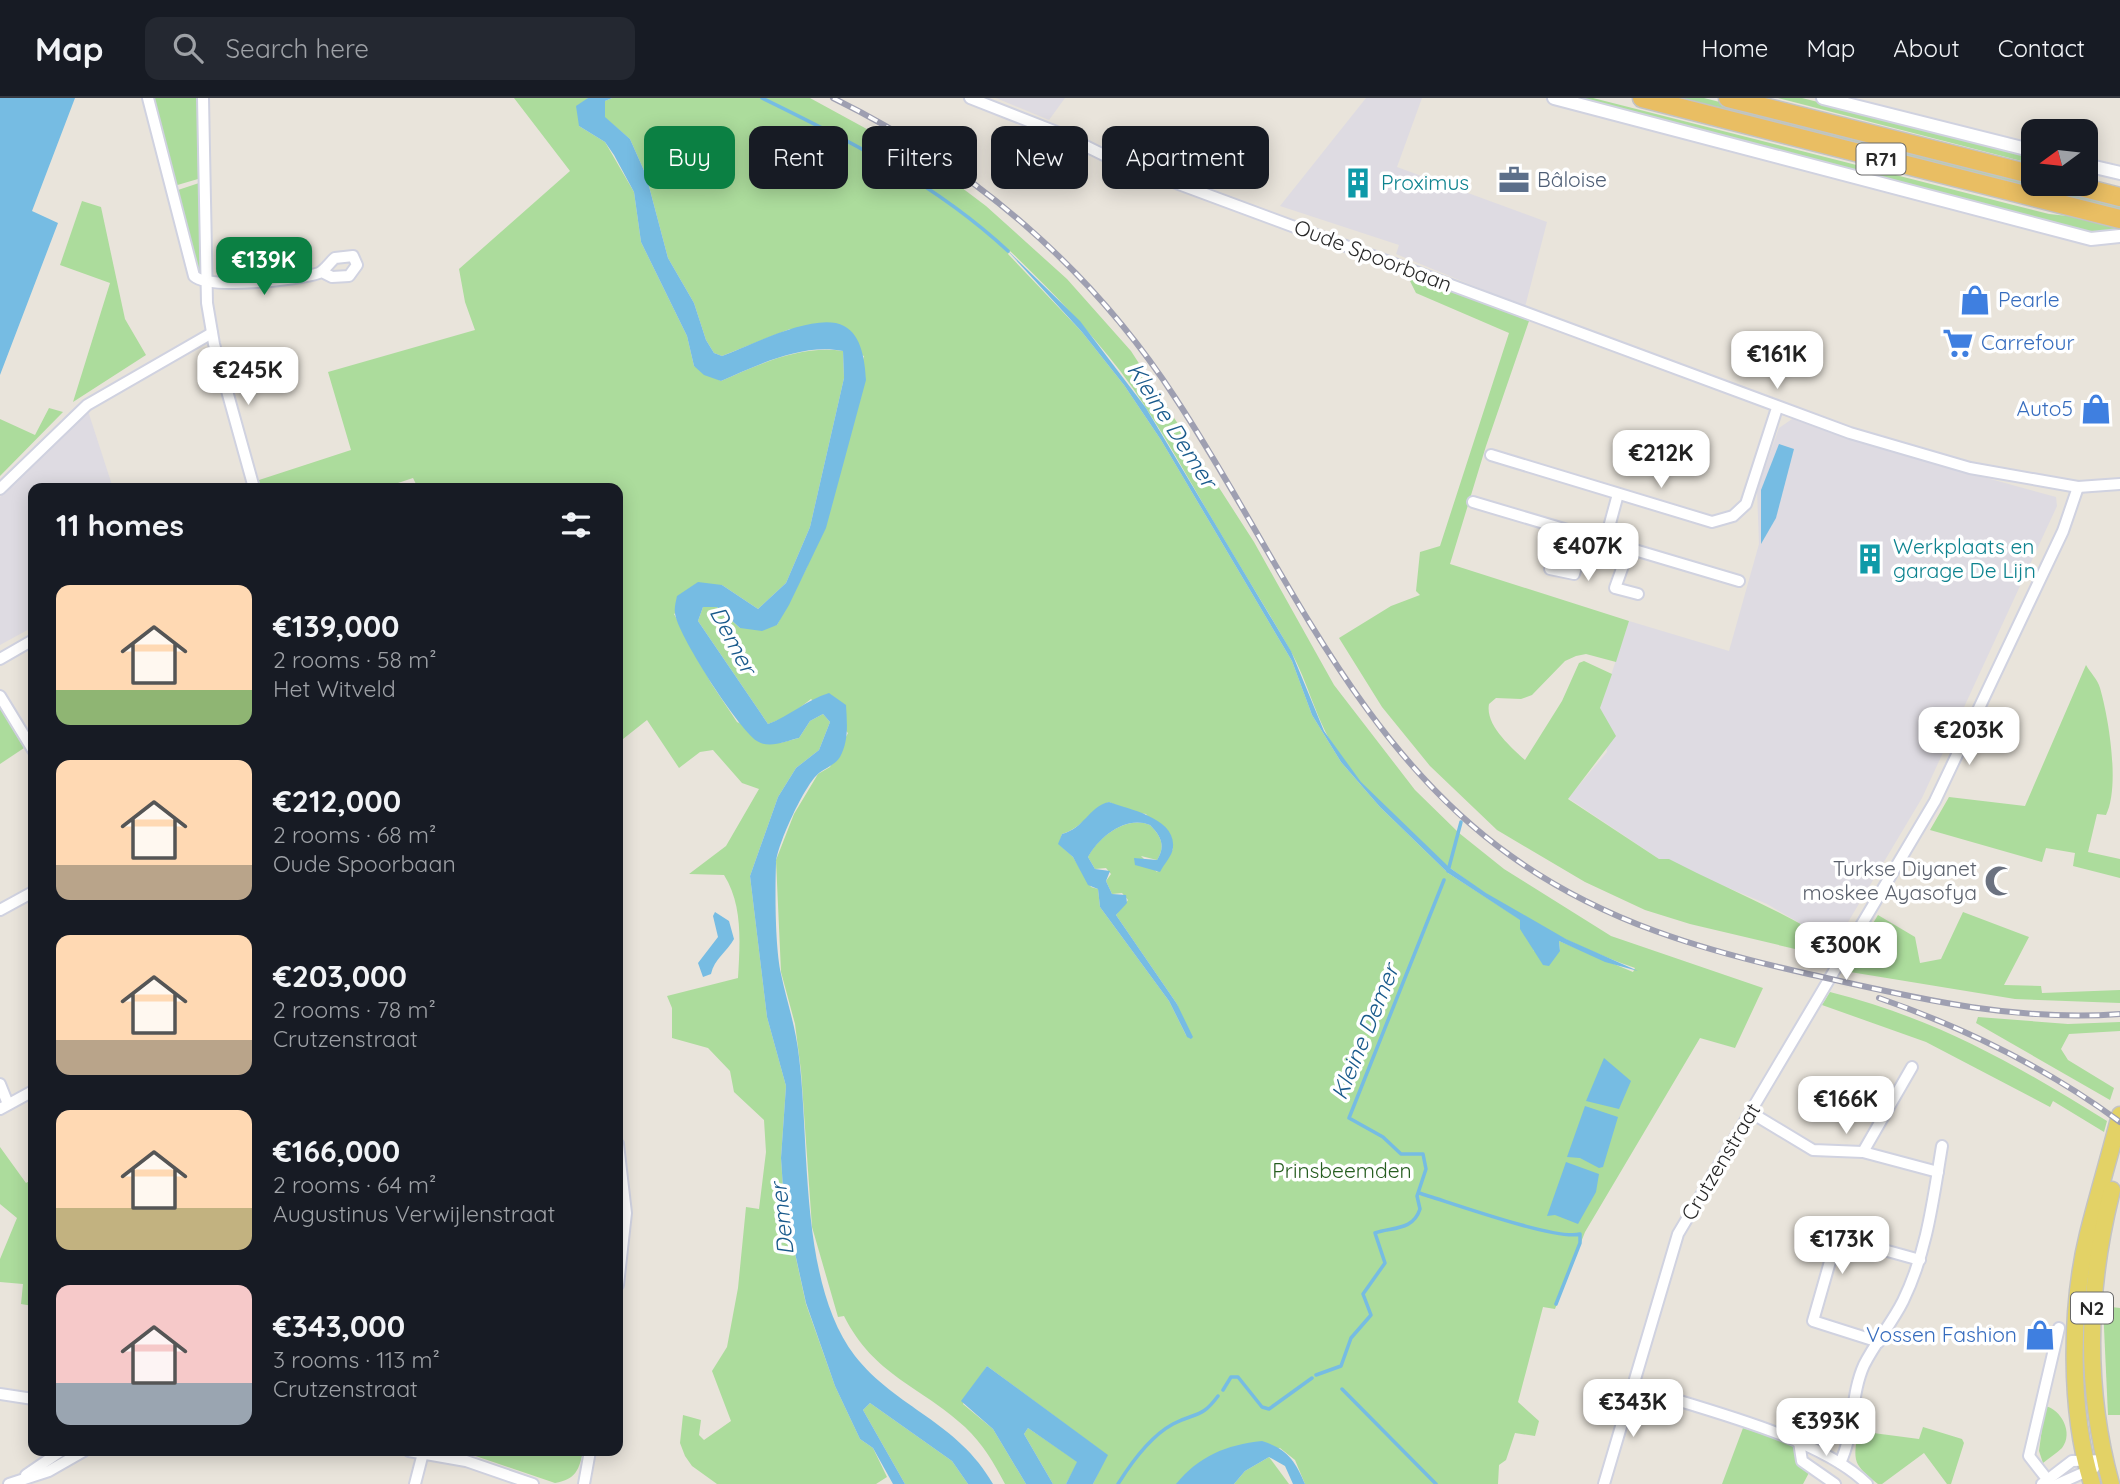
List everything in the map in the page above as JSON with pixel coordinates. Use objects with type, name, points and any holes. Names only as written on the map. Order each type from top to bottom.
[{"type":"highway","name":"R71","points":[[1642,98],[2120,219]]},
{"type":"highway","name":"R71","points":[[1728,98],[2021,172]]},
{"type":"highway","points":[[2098,191],[2120,197]]},
{"type":"main road","name":"N2","points":[[2089,1472],[2078,1403],[2077,1312],[2087,1236],[2120,1115]]},
{"type":"main road","name":"N2","points":[[2111,1484],[2093,1401],[2090,1349],[2099,1243],[2120,1157]]},
{"type":"street","points":[[148,98],[194,276],[206,282],[272,281],[322,272]]},
{"type":"street","points":[[203,98],[206,282],[212,333],[253,483]]},
{"type":"street","name":"Oude Spoorbaan","points":[[970,98],[1059,133],[1114,160],[1777,408],[1898,449],[1970,468],[2078,487]]},
{"type":"street","points":[[1554,98],[2091,239],[2120,236]]},
{"type":"street","points":[[1823,98],[1857,102],[2021,147]]},
{"type":"street","points":[[2098,167],[2120,173]]},
{"type":"street","points":[[0,489],[87,405],[212,333]]},
{"type":"street","points":[[1491,455],[1712,522],[1733,516],[1746,504],[1777,408]]},
{"type":"street","points":[[2078,487],[2120,484]]},
{"type":"street","name":"Crutzenstraat","points":[[1604,1484],[1678,1234],[1935,801],[2063,531],[2078,487]]},
{"type":"street","points":[[1605,542],[1618,494]]},
{"type":"street","points":[[1473,502],[1740,581]]},
{"type":"street","points":[[1550,569],[1574,575],[1585,537]]},
{"type":"street","points":[[1629,549],[1615,588],[1638,594]]},
{"type":"street","points":[[0,659],[28,643]]},
{"type":"street","points":[[0,696],[28,742]]},
{"type":"street","points":[[0,910],[28,894]]},
{"type":"street","points":[[1863,1152],[1912,1067]]},
{"type":"street","points":[[0,1084],[4,1106],[28,1094]]},
{"type":"street","points":[[1750,1112],[1812,1150],[1863,1152],[1938,1172]]},
{"type":"street","points":[[1840,1463],[1849,1446],[1858,1384],[1865,1364],[1903,1301],[1920,1261],[1931,1219],[1942,1146]]},
{"type":"street","points":[[1879,1342],[1813,1321],[1837,1237],[1920,1261]]},
{"type":"street","points":[[2059,1328],[2029,1456],[2047,1482],[2072,1461],[2089,1472]]},
{"type":"street","points":[[1631,1386],[1799,1442],[1840,1463],[1867,1484]]},
{"type":"street","points":[[0,1394],[28,1398]]},
{"type":"street","points":[[1799,1442],[1801,1461],[1835,1484]]},
{"type":"street","points":[[21,1479],[54,1456]]},
{"type":"street","points":[[9,1484],[49,1471],[76,1456]]},
{"type":"street","points":[[415,1484],[428,1456]]},
{"type":"street","points":[[443,1456],[533,1484]]},
{"type":"street","points":[[584,1484],[589,1456]]},
{"type":"street","points":[[2059,1484],[2089,1472],[2105,1460]]},
{"type":"shaded area","points":[[996,98],[1065,98],[1049,120]]},
{"type":"shaded area","points":[[1366,98],[1422,98],[1397,167],[1547,222],[1525,307],[1396,254],[1399,245],[1280,206]]},
{"type":"shaded area","points":[[88,411],[111,483],[28,483],[28,630],[0,645],[0,497]]},
{"type":"shaded area","points":[[1795,417],[1896,453],[2056,497],[2057,506],[1922,798],[1835,944],[1767,904],[1659,859],[1568,798],[1607,752],[1600,708],[1629,621],[1729,651],[1759,544],[1757,490],[1779,428]]},
{"type":"green space","points":[[153,98],[197,98],[198,179],[174,186]]},
{"type":"green space","points":[[514,98],[588,98],[579,126],[605,142],[634,192],[641,242],[687,336],[694,366],[721,381],[765,362],[796,353],[843,351],[844,378],[810,527],[786,583],[758,609],[722,585],[674,614],[711,683],[737,722],[780,743],[799,738],[810,721],[823,714],[830,722],[819,750],[796,768],[778,797],[750,876],[767,1017],[786,1086],[781,1158],[784,1203],[806,1304],[835,1386],[860,1439],[873,1448],[887,1477],[876,1484],[717,1484],[692,1466],[680,1443],[683,1415],[701,1420],[699,1435],[704,1440],[731,1421],[712,1371],[727,1347],[738,1288],[746,1207],[759,1209],[766,1152],[764,1120],[734,1092],[730,1071],[708,1048],[672,1038],[672,1008],[667,996],[738,978],[739,925],[730,887],[724,875],[689,874],[726,846],[759,789],[742,783],[713,750],[700,752],[679,768],[647,720],[623,739],[623,483],[416,483],[413,478],[398,483],[260,483],[259,480],[351,450],[328,372],[475,330],[465,302],[459,269],[570,171]]},
{"type":"green space","name":"Prinsbeemden","points":[[612,98],[810,98],[862,126],[862,189],[963,189],[1067,279],[1131,351],[1254,542],[1334,685],[1415,790],[1459,833],[1504,869],[1611,936],[1763,988],[1735,1048],[1700,1038],[1585,1232],[1555,1309],[1543,1307],[1518,1402],[1539,1421],[1535,1436],[1515,1433],[1506,1460],[1499,1465],[1498,1484],[1305,1484],[1295,1460],[1280,1448],[1177,1484],[1093,1484],[1107,1455],[987,1366],[963,1404],[993,1429],[1026,1484],[1005,1484],[988,1454],[965,1427],[884,1367],[869,1353],[844,1316],[838,1317],[812,1227],[801,1071],[795,1024],[781,972],[776,860],[794,814],[818,774],[830,767],[848,733],[811,699],[789,716],[768,724],[698,621],[703,607],[717,607],[740,628],[777,625],[807,567],[864,356],[790,329],[722,356],[714,353],[706,340],[694,303],[668,258],[650,189],[735,189],[735,126],[644,126],[644,170],[630,139],[605,118],[605,101]],"holes":[[[1010,251],[1054,294],[1121,372],[1149,412],[1289,648],[1332,744],[1369,793],[1435,856],[1473,884],[1552,933],[1635,968],[1633,972],[1559,941],[1560,951],[1534,951],[1521,920],[1448,873],[1380,807],[1341,762],[1312,715],[1292,661],[1161,440],[1124,385],[1082,332],[1008,254]],[[1109,802],[1131,812],[1146,814],[1173,849],[1157,872],[1141,856],[1157,860],[1162,846],[1157,833],[1150,825],[1141,823],[1123,825],[1106,835],[1088,857],[1095,869],[1106,868],[1111,874],[1106,881],[1112,894],[1122,893],[1128,900],[1116,915],[1177,1004],[1187,1037],[1169,1001],[1100,907],[1098,889],[1091,887],[1073,857],[1059,844],[1062,834],[1075,828]]]},
{"type":"green space","points":[[1578,98],[1593,98],[2049,214],[2087,218],[2120,227],[2120,232],[2097,234],[2058,228],[2024,214]]},
{"type":"green space","points":[[1671,98],[1704,98],[2021,178],[2021,188]]},
{"type":"green space","points":[[1778,98],[1802,98],[2021,153],[2021,161]]},
{"type":"green space","points":[[199,183],[202,270],[196,273],[175,191]]},
{"type":"green space","points":[[2054,196],[2092,196],[2120,203],[2120,213]]},
{"type":"green space","points":[[82,201],[101,207],[125,319],[146,355],[73,402],[110,283],[60,265]]},
{"type":"green space","points":[[1417,277],[1529,321],[1486,446],[1450,564],[1629,621],[1616,662],[1586,654],[1576,656],[1565,661],[1532,695],[1521,699],[1496,698],[1489,704],[1495,728],[1525,760],[1562,701],[1579,663],[1584,661],[1612,674],[1600,708],[1616,736],[1568,799],[1659,859],[1669,859],[1774,910],[1835,944],[1829,957],[1690,924],[1645,910],[1585,882],[1497,830],[1430,766],[1382,707],[1339,638],[1391,606],[1420,595],[1416,591],[1420,552],[1440,546],[1509,333],[1416,293],[1410,281]]},
{"type":"green space","points":[[49,408],[63,412],[0,476],[0,419],[35,435]]},
{"type":"green space","points":[[2086,665],[2099,685],[2110,734],[2113,771],[2110,803],[2106,815],[2097,814],[2088,852],[2120,859],[2120,878],[2073,866],[2075,853],[2046,848],[2042,862],[1930,830],[1949,797],[2025,806]]},
{"type":"green space","points":[[0,708],[24,748],[0,764]]},
{"type":"green space","points":[[1963,912],[2029,937],[2004,985],[2041,986],[2042,993],[2120,990],[2120,1003],[2015,999],[1844,971],[1878,915],[1915,937],[1920,963],[1941,959]]},
{"type":"green space","points":[[1830,992],[1905,1016],[1974,1045],[2107,1121],[2104,1132],[2053,1101],[2050,1107],[1926,1042],[1822,1005]]},
{"type":"green space","points":[[1978,1017],[2068,1024],[2120,1022],[2120,1031],[2069,1034],[2061,1049],[2068,1060],[2114,1088],[2110,1100],[1976,1023]]},
{"type":"green space","points":[[0,1147],[26,1183],[28,1182],[28,1305],[21,1304],[23,1284],[0,1282],[0,1259],[17,1218],[0,1204]]},
{"type":"green space","points":[[2103,1306],[2120,1308],[2120,1415],[2108,1415]]},
{"type":"green space","points":[[870,1403],[952,1461],[968,1484],[905,1484],[863,1410]]},
{"type":"green space","points":[[2045,1406],[2061,1417],[2067,1436],[2062,1448],[2043,1463],[2039,1451]]},
{"type":"green space","points":[[1923,1427],[1962,1439],[1964,1443],[1951,1484],[1947,1484],[1924,1453],[1882,1484],[1878,1484],[1859,1467],[1856,1456],[1858,1431],[1919,1439]]},
{"type":"green space","points":[[1028,1428],[1078,1462],[1066,1484],[1053,1484],[1024,1434]]},
{"type":"green space","points":[[1743,1428],[1792,1444],[1811,1469],[1803,1484],[1722,1484]]},
{"type":"green space","points":[[476,1456],[582,1456],[575,1473],[568,1479],[555,1483]]},
{"type":"green space","points":[[1269,1457],[1289,1484],[1234,1484],[1245,1471]]},
{"type":"water","points":[[0,98],[75,98],[32,211],[58,223],[0,375]]},
{"type":"water","points":[[588,98],[612,98],[605,101],[605,117],[630,139],[644,170],[644,189],[650,189],[668,258],[694,303],[706,340],[714,353],[722,356],[800,326],[817,323],[844,326],[859,342],[866,380],[826,528],[789,605],[777,625],[762,631],[740,628],[717,607],[703,607],[698,621],[768,724],[829,693],[846,705],[847,732],[843,751],[838,760],[819,773],[807,789],[786,830],[776,863],[778,949],[799,1057],[810,1212],[816,1253],[824,1291],[837,1326],[855,1356],[889,1389],[962,1445],[979,1463],[993,1484],[968,1484],[952,1461],[870,1403],[863,1410],[905,1484],[893,1484],[873,1448],[860,1439],[835,1386],[806,1303],[784,1203],[781,1158],[786,1086],[767,1017],[750,876],[778,797],[796,768],[819,750],[830,722],[823,714],[810,721],[799,738],[772,744],[757,741],[736,719],[709,680],[675,613],[677,596],[698,582],[722,585],[758,609],[786,583],[810,527],[844,378],[843,351],[828,349],[796,353],[765,362],[721,381],[704,375],[694,366],[687,336],[641,242],[634,192],[605,142],[579,126],[576,106]]},
{"type":"water","points":[[1006,249],[1080,321],[1146,408],[1291,651],[1324,731],[1361,782],[1450,868],[1486,893],[1566,939],[1638,971],[1605,962],[1559,941],[1560,951],[1549,966],[1543,965],[1520,929],[1520,920],[1448,873],[1380,807],[1341,762],[1312,715],[1292,661],[1161,440],[1124,385],[1082,332]]},
{"type":"water","points":[[1779,444],[1794,449],[1776,518],[1761,544],[1761,490]]},
{"type":"water","points":[[1109,802],[1149,816],[1167,829],[1172,837],[1173,850],[1160,872],[1135,865],[1134,858],[1157,860],[1161,850],[1157,833],[1150,825],[1141,823],[1123,825],[1106,835],[1088,857],[1095,869],[1110,871],[1106,881],[1112,894],[1126,895],[1127,903],[1116,915],[1177,1004],[1193,1037],[1191,1039],[1187,1037],[1169,1001],[1100,907],[1098,889],[1088,885],[1073,857],[1058,844],[1062,834],[1076,827],[1096,808]]},
{"type":"water","points":[[715,912],[729,921],[734,939],[715,964],[711,974],[703,977],[698,963],[718,937],[713,916]]},
{"type":"water","points":[[1604,1058],[1631,1081],[1619,1109],[1586,1101]]},
{"type":"water","points":[[1585,1106],[1618,1117],[1603,1167],[1599,1168],[1580,1158],[1567,1157]]},
{"type":"water","points":[[1566,1162],[1599,1174],[1596,1192],[1578,1224],[1555,1215],[1547,1216]]},
{"type":"water","points":[[987,1366],[1108,1455],[1093,1484],[1066,1484],[1077,1462],[1028,1428],[1024,1434],[1053,1484],[1026,1484],[993,1429],[961,1401]]},
{"type":"water","points":[[1262,1441],[1289,1456],[1305,1484],[1293,1484],[1285,1466],[1269,1457],[1245,1471],[1234,1484],[1176,1484],[1194,1466],[1214,1454],[1237,1445]]},
{"type":"waterway","name":"Kleine Demer","points":[[762,98],[860,148],[922,184],[1008,251]]},
{"type":"waterway","points":[[1448,871],[1461,822]]},
{"type":"waterway","name":"Kleine Demer","points":[[1316,1375],[1341,1366],[1351,1338],[1371,1315],[1363,1294],[1385,1263],[1375,1233],[1407,1225],[1420,1209],[1417,1196],[1426,1169],[1423,1154],[1401,1154],[1383,1137],[1349,1118],[1444,880]]},
{"type":"waterway","points":[[1419,1193],[1549,1232],[1580,1234],[1580,1243],[1556,1304]]},
{"type":"waterway","name":"Kleine Demer","points":[[1223,1390],[1231,1377],[1238,1377],[1262,1407],[1269,1409],[1312,1378]]},
{"type":"waterway","points":[[1342,1389],[1436,1484]]},
{"type":"waterway","name":"Kleine Demer","points":[[1118,1484],[1135,1459],[1157,1435],[1173,1424],[1202,1412],[1218,1396]]},
{"type":"railway","points":[[833,98],[933,155],[980,189],[1025,225],[1107,307],[1176,399],[1323,644],[1363,704],[1407,760],[1456,811],[1511,856],[1546,879],[1619,916],[1733,956],[1889,992],[1965,1006],[2042,1015],[2120,1014]]},
{"type":"railway","points":[[1879,998],[1943,1022],[2004,1051],[2064,1084],[2120,1122]]},
{"type":"place","name":"Bâloise","points":[[1514,180]]},
{"type":"place","name":"Proximus","points":[[1358,183]]},
{"type":"place","name":"Pearle","points":[[1975,300]]},
{"type":"place","name":"Carrefour","points":[[1958,343]]},
{"type":"place","name":"Auto5","points":[[2096,409]]},
{"type":"place","name":"Werkplaats en garage De Lijn","points":[[1870,559]]},
{"type":"place","name":"Turkse Diyanet moskee Ayasofya","points":[[2000,881]]},
{"type":"place","name":"Vossen Fashion","points":[[2040,1335]]},
{"type":"water label","name":"Demer","points":[[733,640]]},
{"type":"water label","name":"Demer","points":[[782,1219]]}]
